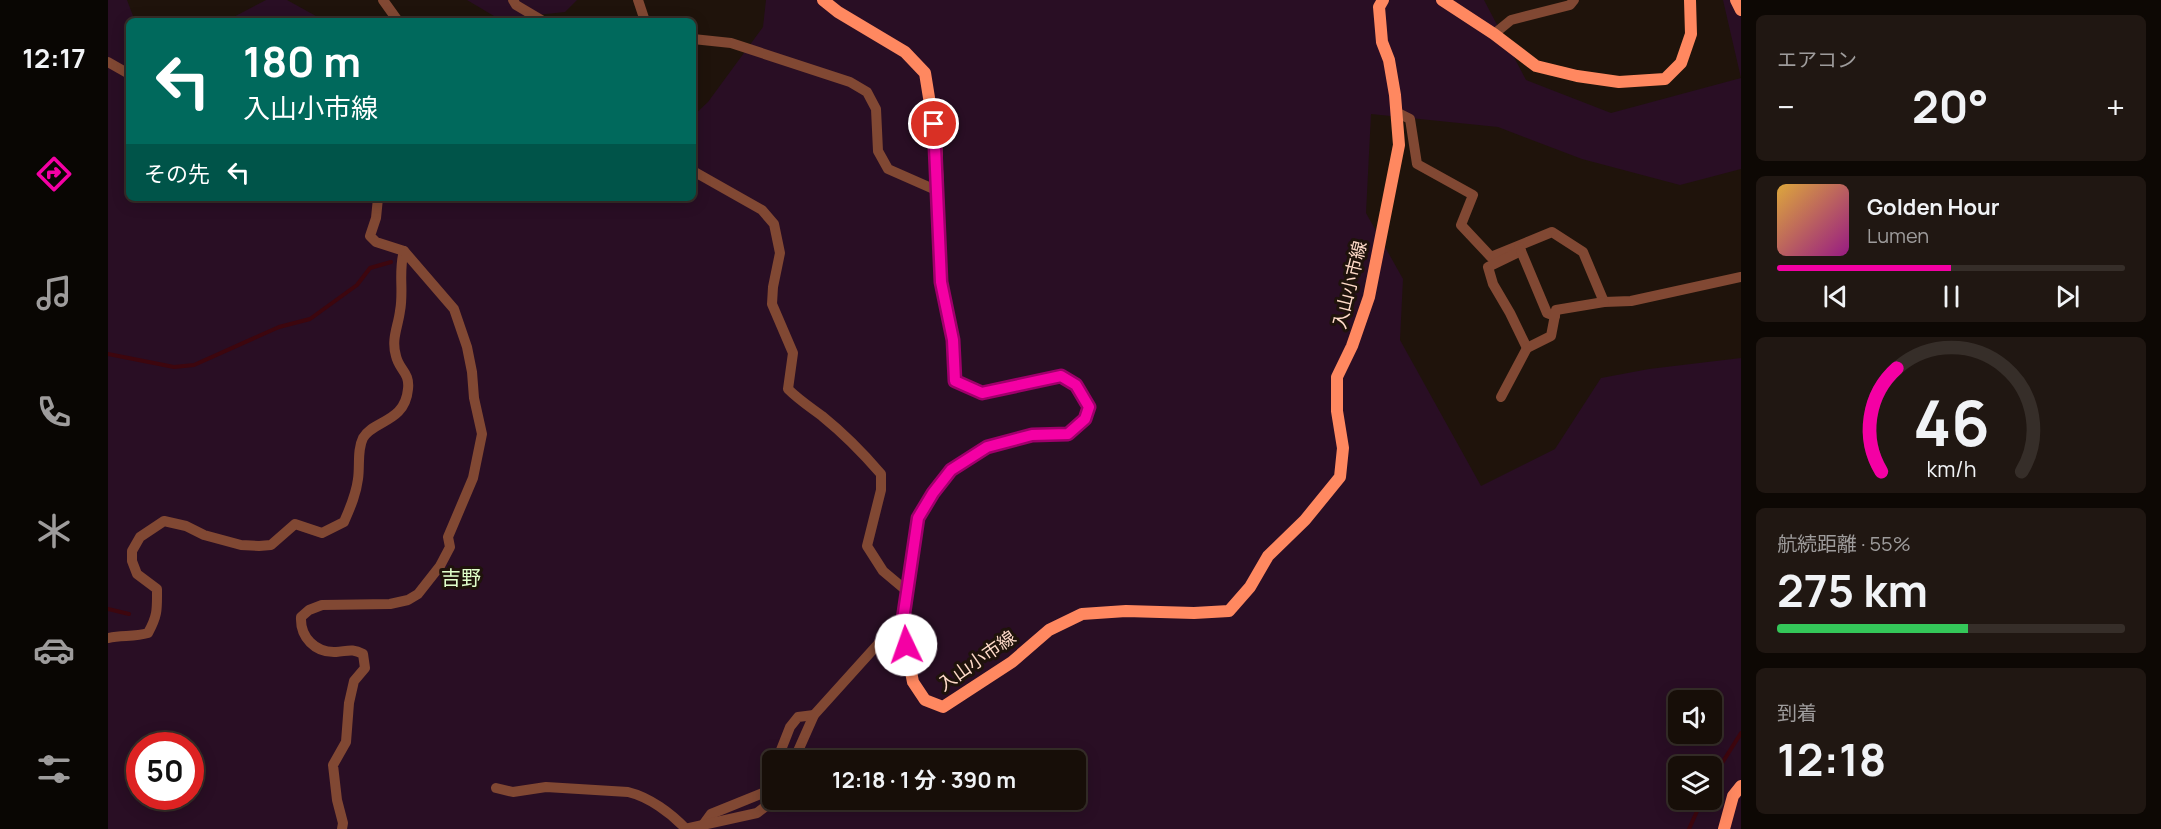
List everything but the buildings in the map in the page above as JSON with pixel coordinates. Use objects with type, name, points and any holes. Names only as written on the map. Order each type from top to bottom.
[{"type":"main road","name":"入山小市線","points":[[823,0],[838,12],[905,52],[925,73],[936,141],[941,282],[953,340],[955,381],[982,393],[1061,376],[1076,385],[1089,407],[1085,419],[1068,434],[1032,435],[987,447],[951,470],[933,493],[918,518],[902,626],[913,682],[925,700],[943,707],[1012,662],[1049,630],[1082,614],[1126,611],[1194,613],[1229,611],[1251,587],[1268,556],[1305,520],[1340,477],[1343,448],[1337,411],[1337,377],[1352,346],[1369,297],[1399,145],[1389,60],[1382,42],[1379,7],[1383,0]]},
{"type":"main road","points":[[1442,0],[1494,34],[1536,66],[1577,76],[1618,82],[1665,79],[1681,63],[1691,34],[1690,0]]},
{"type":"main road","points":[[1737,0],[1741,10]]},
{"type":"main road","points":[[1724,829],[1733,796],[1741,786]]},
{"type":"street","points":[[383,0],[396,18]]},
{"type":"street","points":[[513,0],[516,5],[538,18]]},
{"type":"street","points":[[638,0],[644,18]]},
{"type":"street","points":[[1494,34],[1511,20],[1570,5],[1574,0]]},
{"type":"street","points":[[696,39],[731,43],[850,82],[867,92],[876,109],[879,151],[888,169],[938,190]]},
{"type":"street","points":[[108,62],[126,72]]},
{"type":"street","points":[[1396,112],[1410,119],[1417,164],[1473,195],[1461,225],[1491,257],[1519,248]]},
{"type":"street","points":[[696,173],[762,210],[774,224],[780,253],[772,304],[793,353],[788,389],[855,446],[880,474],[881,490],[867,546],[883,571],[908,592]]},
{"type":"street","points":[[342,829],[343,823],[333,765],[346,742],[349,704],[354,681],[365,668],[363,654],[353,649],[335,652],[320,649],[306,640],[301,629],[301,617],[309,610],[322,605],[390,604],[408,600],[418,594],[440,566],[450,547],[448,537],[473,478],[482,434],[467,347],[454,309],[404,251],[376,242],[370,236],[376,218],[378,201]]},
{"type":"street","points":[[1527,348],[1493,284],[1488,267],[1519,248],[1552,232],[1583,252],[1604,302]]},
{"type":"street","points":[[1519,248],[1547,313],[1555,316]]},
{"type":"street","points":[[108,638],[119,635],[134,637],[148,633],[155,621],[158,608],[157,589],[137,574],[132,561],[132,551],[140,537],[164,521],[241,545],[259,546],[271,545],[295,524],[322,533],[344,522],[355,496],[363,438],[368,432],[388,421],[403,407],[408,391],[408,377],[396,357],[394,337],[400,311],[400,264],[404,251]]},
{"type":"street","points":[[1501,397],[1527,348],[1551,336],[1556,310],[1604,302],[1631,301],[1741,277]]},
{"type":"street","points":[[799,750],[814,716],[888,633],[902,626]]},
{"type":"street","points":[[781,750],[790,727],[798,717],[814,716]]},
{"type":"street","points":[[496,788],[513,792],[546,787],[628,792],[639,795],[676,818],[685,829],[757,813],[762,809]]},
{"type":"street","points":[[703,825],[711,814],[762,793]]},
{"type":"shaded area","points":[[108,0],[127,0],[134,18],[126,18],[126,201],[696,201],[696,113],[708,102],[763,27],[766,0],[1484,0],[1526,80],[1611,113],[1741,78],[1741,169],[1680,185],[1582,159],[1498,127],[1371,114],[1366,213],[1403,279],[1400,340],[1481,486],[1555,449],[1601,378],[1649,369],[1741,358],[1741,829],[108,829]]},
{"type":"shaded area","points":[[266,0],[287,0],[320,18],[232,18]]},
{"type":"shaded area","points":[[467,0],[577,0],[565,12],[497,18]]},
{"type":"shaded area","points":[[1723,0],[1741,0],[1741,78]]},
{"type":"waterway","points":[[108,354],[174,367],[194,365],[279,327],[310,319],[357,285],[370,268],[391,262]]},
{"type":"waterway","points":[[108,609],[129,614]]},
{"type":"waterway","points":[[1722,763],[1741,733]]},
{"type":"waterway","points":[[1689,829],[1698,810]]},
{"type":"district","name":"吉野","points":[[461,578]]},
{"type":"route","points":[[906,645],[902,626],[918,518],[933,493],[951,470],[987,447],[1032,435],[1068,434],[1085,419],[1089,407],[1076,385],[1061,376],[982,393],[955,381],[953,340],[941,282],[934,124]]}]
